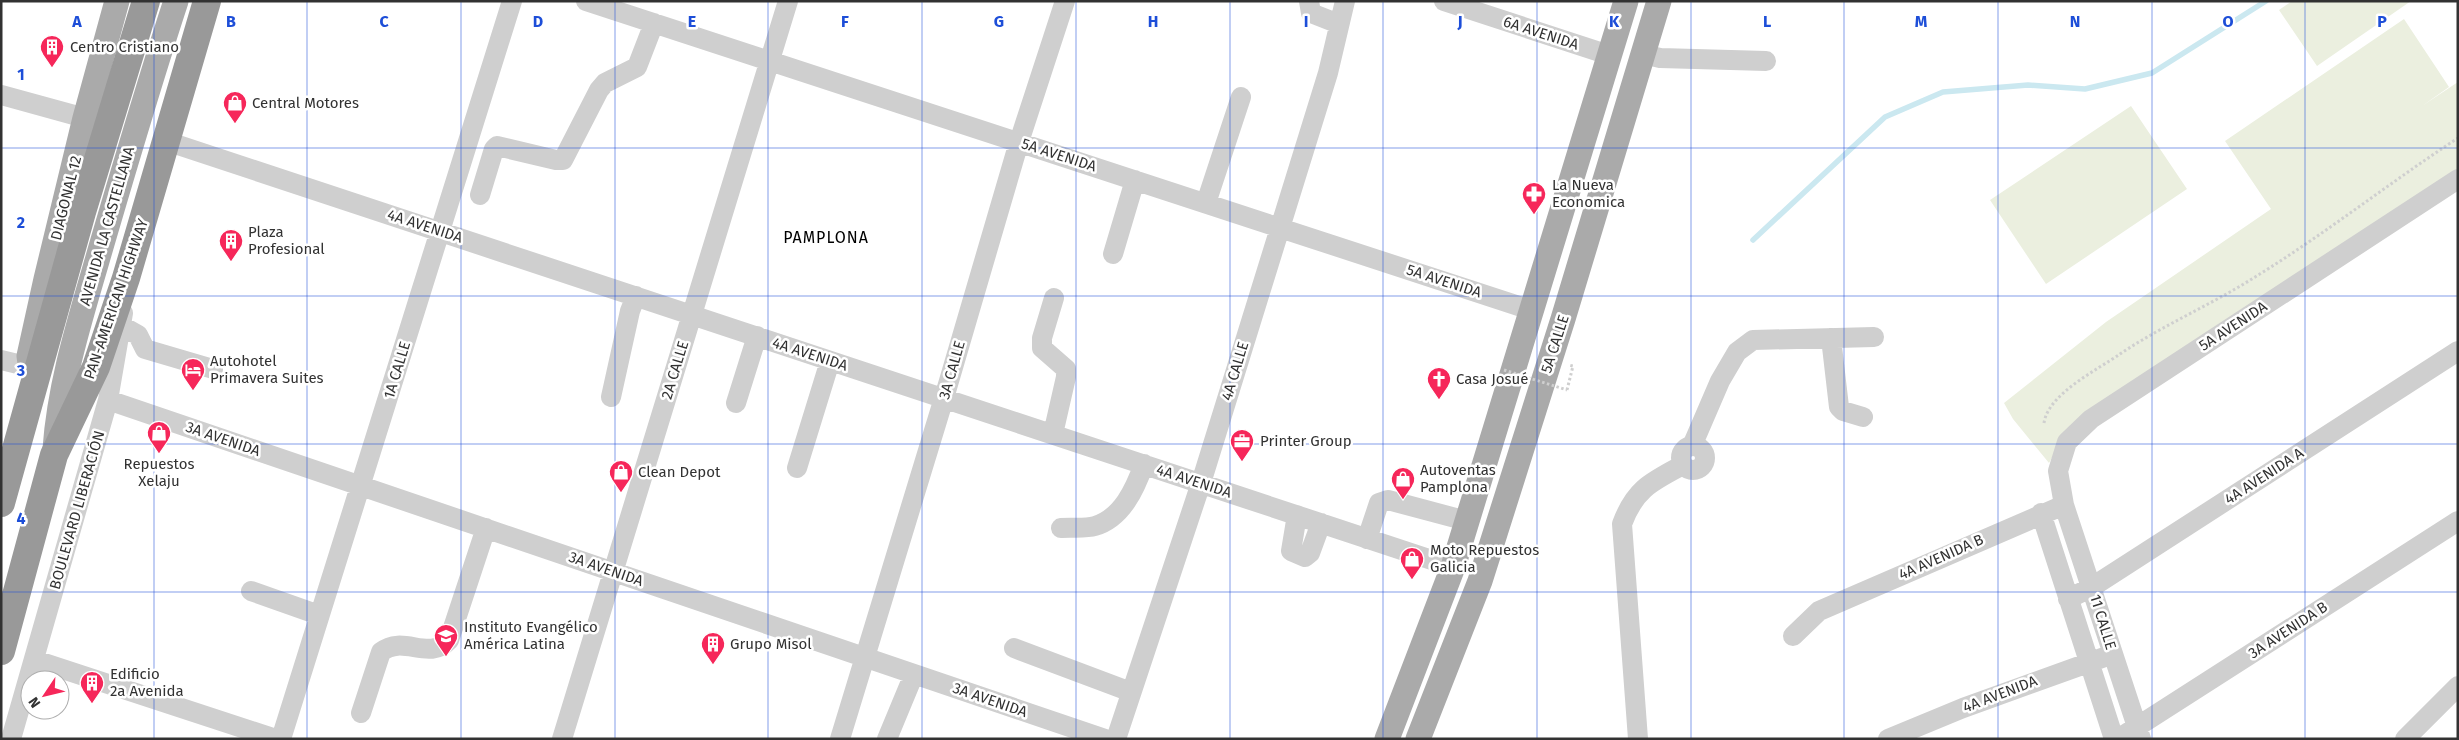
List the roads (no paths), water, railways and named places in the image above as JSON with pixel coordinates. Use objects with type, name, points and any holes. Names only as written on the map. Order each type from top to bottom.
[{"type":"highway","name":"PAN-AMERICAN HIGHWAY","points":[[1,651],[54,455],[96,368],[126,278],[207,1]]},
{"type":"highway","points":[[1,503],[82,212],[146,3]]},
{"type":"main road","name":"DIAGONAL 12","points":[[32,396],[29,356],[46,279],[117,1]]},
{"type":"main road","name":"AVENIDA LA CASTELLANA","points":[[54,455],[58,410],[72,348],[149,82],[176,1]]},
{"type":"main road","points":[[1387,739],[1453,567],[1626,1]]},
{"type":"main road","name":"5A CALLE","points":[[1418,739],[1480,581],[1659,1]]},
{"type":"street","name":"1A CALLE","points":[[281,739],[512,1]]},
{"type":"street","name":"5A AVENIDA","points":[[586,1],[1532,310]]},
{"type":"street","name":"2A CALLE","points":[[562,739],[788,1]]},
{"type":"street","name":"3A CALLE","points":[[840,739],[944,398],[1019,142],[1065,1]]},
{"type":"street","points":[[1310,1],[1311,13],[1339,24]]},
{"type":"street","name":"4A CALLE","points":[[1116,739],[1201,483],[1328,73],[1345,1]]},
{"type":"street","name":"6A AVENIDA","points":[[1444,1],[1609,55]]},
{"type":"street","points":[[480,195],[494,150],[497,146],[563,160],[599,90],[605,83],[637,67],[654,23]]},
{"type":"street","points":[[1643,54],[1660,58],[1766,61]]},
{"type":"street","points":[[1,95],[86,118]]},
{"type":"street","points":[[1206,203],[1241,97]]},
{"type":"street","name":"4A AVENIDA","points":[[166,141],[1453,567]]},
{"type":"street","name":"5A AVENIDA","points":[[2064,505],[2058,471],[2060,464],[2067,442],[2091,420],[2458,179]]},
{"type":"street","points":[[1113,254],[1135,180]]},
{"type":"street","name":"BOULEVARD LIBERACIÓN","points":[[12,739],[108,400],[122,326],[126,278]]},
{"type":"street","points":[[611,397],[630,310],[636,296]]},
{"type":"street","points":[[1053,434],[1066,377],[1066,369],[1042,348],[1042,338],[1054,298]]},
{"type":"street","points":[[122,326],[138,336],[145,349]]},
{"type":"street","points":[[736,403],[757,336]]},
{"type":"street","points":[[1638,739],[1622,524],[1628,507],[1649,482],[1682,466],[1694,471],[1700,469],[1705,464],[1704,451],[1692,446],[1720,381],[1737,352],[1753,340],[1874,337]]},
{"type":"street","points":[[1831,338],[1839,407],[1843,412],[1863,417]]},
{"type":"street","points":[[118,349],[145,349],[213,369]]},
{"type":"street","name":"4A AVENIDA A","points":[[2068,599],[2092,587],[2458,351]]},
{"type":"street","points":[[1,360],[30,367]]},
{"type":"street","points":[[796,468],[830,360]]},
{"type":"street","name":"3A AVENIDA","points":[[108,400],[1105,739]]},
{"type":"street","points":[[1060,528],[1095,526],[1119,512],[1138,481],[1144,464]]},
{"type":"street","points":[[1367,538],[1379,503],[1388,500],[1467,521]]},
{"type":"street","name":"4A AVENIDA B","points":[[1793,636],[1819,611],[2041,513],[2064,505]]},
{"type":"street","name":"11 CALLE","points":[[2064,505],[2140,733]]},
{"type":"street","name":"11 CALLE","points":[[2041,513],[2114,739]]},
{"type":"street","points":[[1297,515],[1291,550],[1305,557],[1310,553],[1321,523]]},
{"type":"street","name":"3A AVENIDA B","points":[[2118,739],[2140,733],[2458,522]]},
{"type":"street","points":[[361,713],[382,652],[389,646],[398,645],[434,650],[443,647],[449,640],[486,528]]},
{"type":"street","points":[[251,591],[320,615]]},
{"type":"street","points":[[1014,648],[1131,692]]},
{"type":"street","name":"4A AVENIDA","points":[[1888,739],[1963,708],[2088,661],[2113,654]]},
{"type":"street","points":[[35,660],[276,739]]},
{"type":"street","points":[[887,739],[914,674]]},
{"type":"street","points":[[2405,739],[2458,686]]},
{"type":"waterway","points":[[1753,240],[1885,117],[1943,92],[2028,85],[2085,89],[2152,73],[2266,1]]},
{"type":"place","name":"Centro Cristiano","points":[[52,68]]},
{"type":"place","name":"Central Motores","points":[[235,124]]},
{"type":"place","name":"La Nueva Economica","points":[[1534,215]]},
{"type":"place","name":"Plaza Profesional","points":[[231,262]]},
{"type":"place","name":"Autohotel Primavera Suites","points":[[193,391]]},
{"type":"place","name":"Casa Josué","points":[[1439,400]]},
{"type":"place","name":"Repuestos Xelaju","points":[[159,454]]},
{"type":"place","name":"Printer Group","points":[[1242,462]]},
{"type":"place","name":"Clean Depot","points":[[621,493]]},
{"type":"place","name":"Autoventas Pamplona","points":[[1403,500]]},
{"type":"place","name":"Moto Repuestos Galicia","points":[[1412,580]]},
{"type":"place","name":"Instituto Evangélico América Latina","points":[[446,657]]},
{"type":"place","name":"Grupo Misol","points":[[713,665]]},
{"type":"place","name":"Edificio 2a Avenida","points":[[92,704]]},
{"type":"district","name":"PAMPLONA","points":[[826,237]]}]
